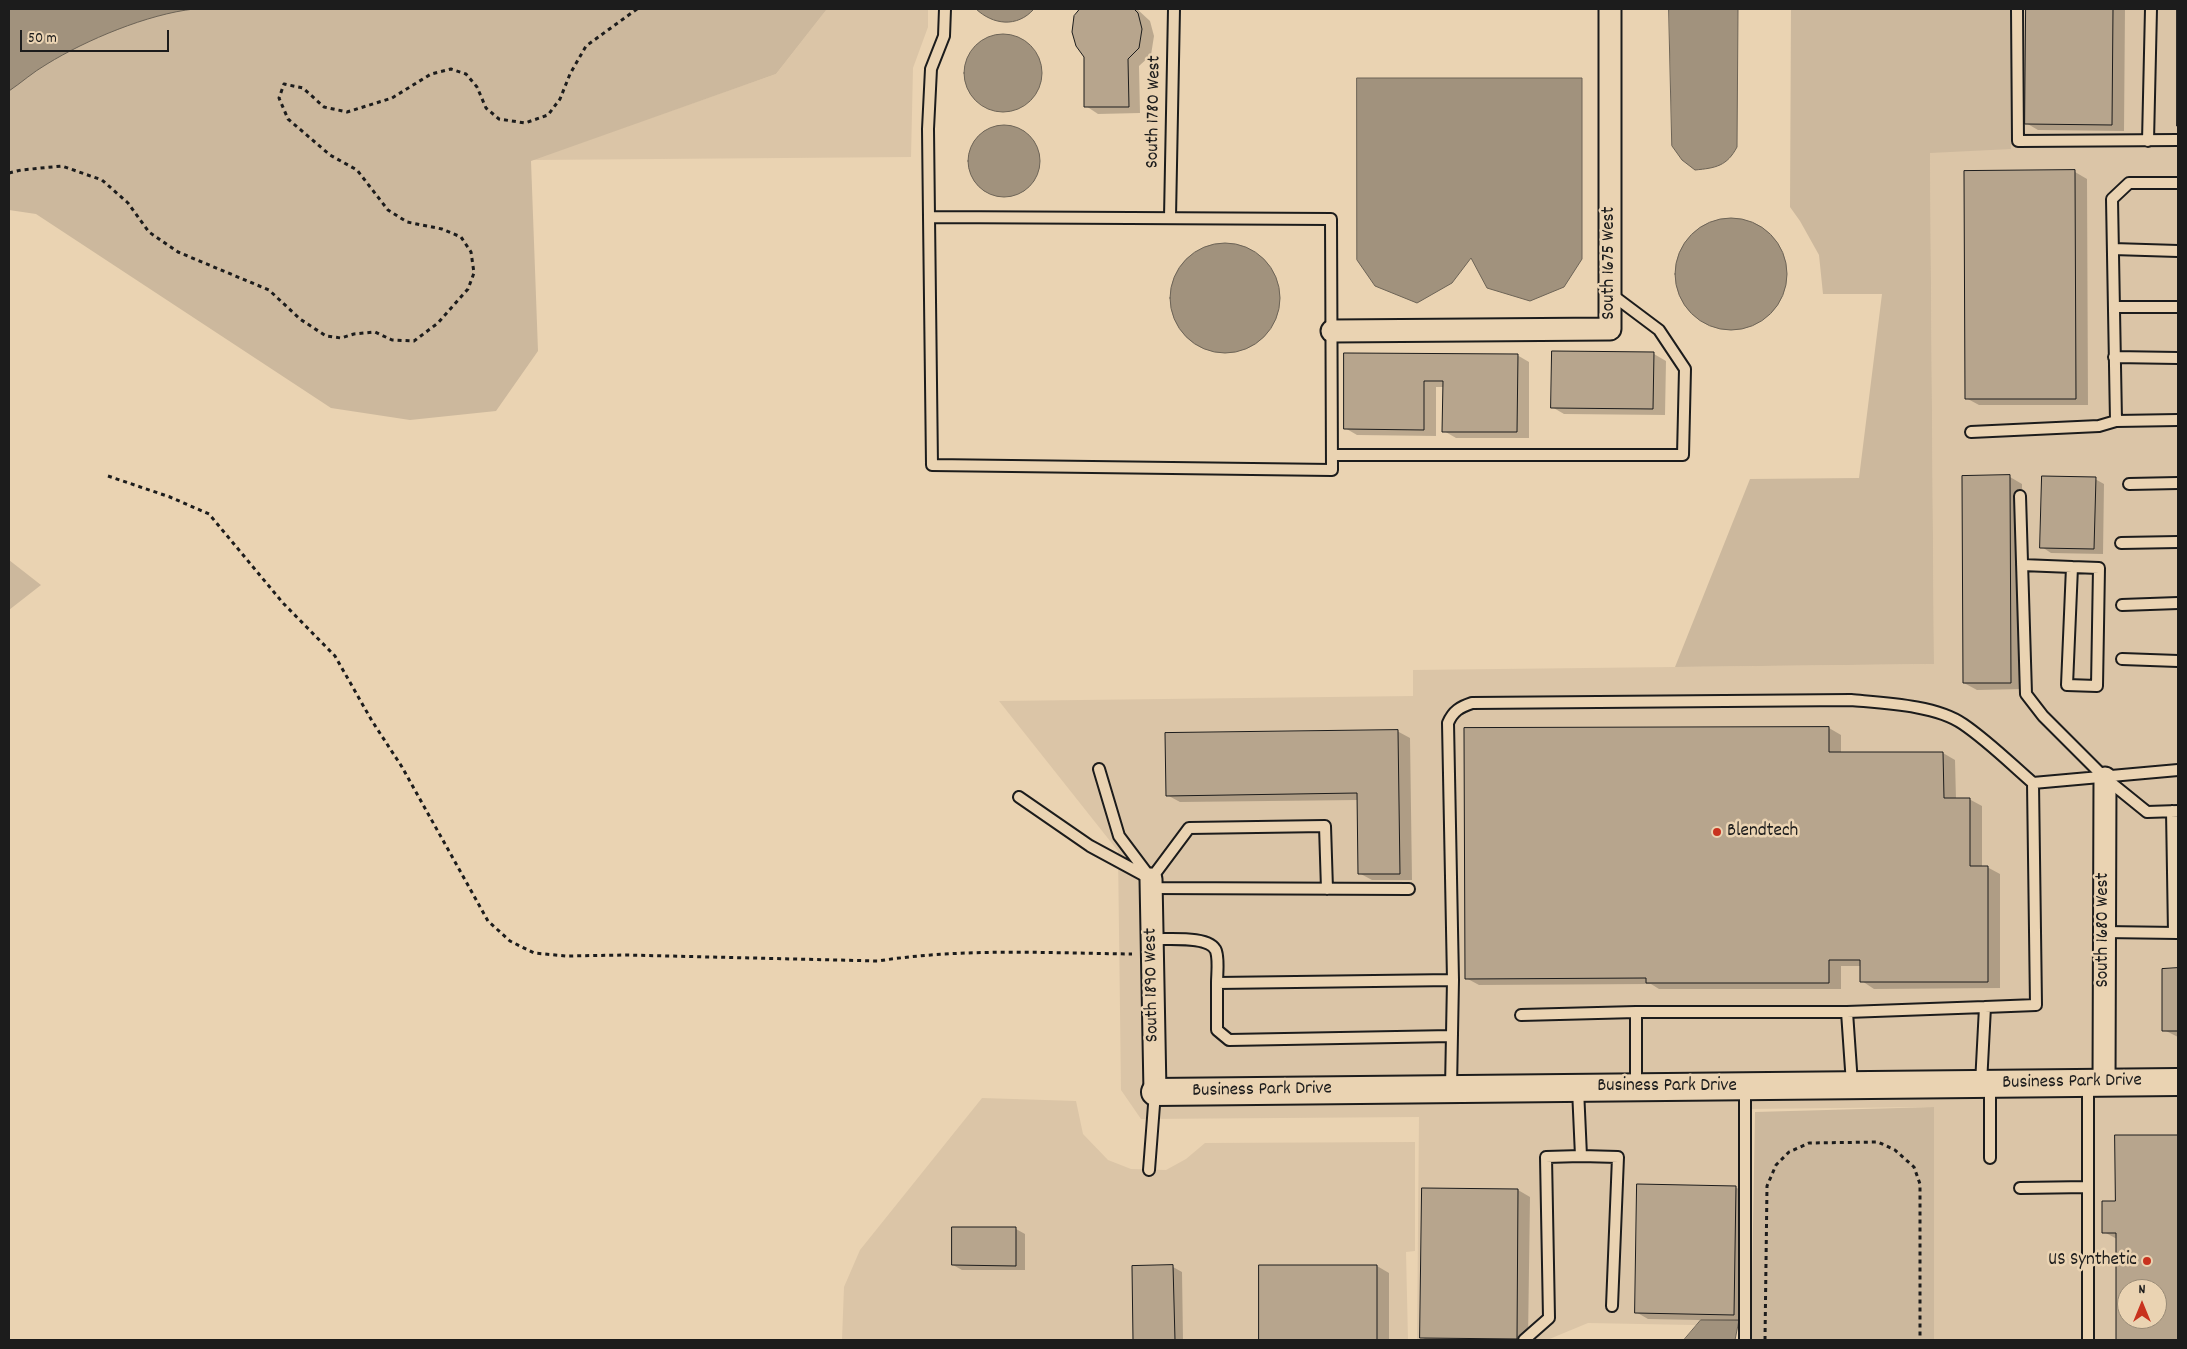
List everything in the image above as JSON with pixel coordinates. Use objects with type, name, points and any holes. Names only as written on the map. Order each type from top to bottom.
[{"type":"street","name":"South 1675 West","points":[[1332,331],[1610,329],[1610,9]]},
{"type":"street","name":"South 1680 West","points":[[2096,1083],[2104,932],[2105,778]]},
{"type":"street","name":"South 1890 West","points":[[1151,883],[1155,1092]]},
{"type":"street","name":"Business Park Drive","points":[[1155,1092],[2178,1082]]},
{"type":"lane","points":[[929,217],[1331,219],[1332,470],[932,465],[929,217],[928,129],[931,68],[944,36],[945,9]]},
{"type":"lane","name":"South 1780 West","points":[[1170,217],[1174,9]]},
{"type":"lane","points":[[2017,9],[2018,141],[2178,140]]},
{"type":"lane","points":[[2148,141],[2151,9]]},
{"type":"lane","points":[[2116,422],[2112,199],[2129,183],[2178,183]]},
{"type":"lane","points":[[2113,249],[2178,251]]},
{"type":"lane","points":[[1332,454],[1684,454],[1685,369],[1659,330],[1610,294]]},
{"type":"lane","points":[[2114,307],[2178,307]]},
{"type":"lane","points":[[2114,357],[2178,358]]},
{"type":"lane","points":[[1971,432],[2099,426],[2116,422],[2178,420]]},
{"type":"lane","points":[[2129,484],[2178,483]]},
{"type":"lane","points":[[2020,496],[2026,694],[2043,716],[2105,778],[2147,812],[2175,811],[2176,933],[2104,932]]},
{"type":"lane","points":[[2121,543],[2178,542]]},
{"type":"lane","points":[[2022,565],[2099,568],[2097,686],[2067,685],[2072,567]]},
{"type":"lane","points":[[2122,605],[2178,603]]},
{"type":"lane","points":[[2122,659],[2178,661]]},
{"type":"lane","points":[[1451,1089],[1453,980],[1448,723],[1451,715],[1460,707],[1472,703],[1851,700],[1888,703],[1930,710],[1962,722],[2033,783],[2178,770]]},
{"type":"lane","points":[[1099,770],[1119,836],[1151,883]]},
{"type":"lane","points":[[1521,1015],[1636,1012],[1847,1012],[2036,1005],[2033,783]]},
{"type":"lane","points":[[1019,797],[1090,846],[1151,883],[1327,889],[1409,889]]},
{"type":"lane","points":[[1151,883],[1189,828],[1326,826],[1327,889]]},
{"type":"lane","points":[[1152,946],[1203,940],[1212,946],[1216,952],[1217,1030],[1229,1040],[1452,1036]]},
{"type":"lane","points":[[1216,983],[1453,980]]},
{"type":"lane","points":[[1984,1007],[1990,1158]]},
{"type":"lane","points":[[1636,1012],[1636,1087]]},
{"type":"lane","points":[[1847,1012],[1852,1085]]},
{"type":"lane","points":[[2088,1340],[2088,1187],[2096,1083]]},
{"type":"lane","points":[[1744,1340],[1745,1086]]},
{"type":"lane","points":[[1578,1088],[1581,1156]]},
{"type":"lane","points":[[1149,1170],[1155,1092]]},
{"type":"lane","points":[[1524,1340],[1550,1318],[1546,1156],[1618,1156],[1612,1306]]},
{"type":"lane","points":[[2020,1188],[2088,1187]]},
{"type":"path","points":[[9,173],[62,166],[102,180],[128,203],[149,232],[178,252],[269,290],[300,319],[326,336],[341,338],[354,334],[375,332],[392,340],[414,341],[438,323],[468,290],[474,273],[471,252],[462,237],[442,229],[407,222],[388,210],[357,170],[330,154],[288,120],[279,98],[284,84],[303,88],[324,107],[347,112],[392,98],[431,74],[451,69],[466,74],[477,87],[486,108],[499,119],[525,123],[548,115],[560,99],[570,74],[586,46],[637,9]]},
{"type":"path","points":[[108,476],[170,497],[209,514],[283,603],[335,656],[372,720],[402,766],[488,921],[510,941],[534,953],[566,956],[626,955],[682,958],[878,961],[907,957],[1152,946]]},
{"type":"path","points":[[1765,1340],[1767,1186],[1776,1165],[1789,1152],[1809,1143],[1868,1142],[1878,1142],[1895,1150],[1914,1167],[1920,1184],[1920,1340]]},
{"type":"shaded area","points":[[9,9],[827,9],[776,74],[531,161],[538,351],[496,411],[410,420],[331,408],[36,214],[9,210]]},
{"type":"shaded area","points":[[9,9],[194,9],[157,16],[99,37],[37,70],[9,91]]},
{"type":"shaded area","points":[[827,9],[928,9],[928,27],[913,68],[911,157],[531,160],[776,74]]},
{"type":"shaded area","points":[[976,9],[1034,9],[1020,19],[1013,22],[1005,22],[990,18]]},
{"type":"shaded area","points":[[1669,9],[1738,9],[1737,147],[1725,162],[1715,167],[1695,170],[1682,160],[1672,146]]},
{"type":"shaded area","points":[[1791,9],[2013,9],[2011,149],[1930,153],[1934,664],[1675,667],[1750,479],[1859,478],[1882,294],[1823,294],[1819,255],[1790,207]]},
{"type":"shaded area","points":[[2013,9],[2178,9],[2178,1340],[1934,1340],[1934,1107],[1745,1109],[1745,1326],[1588,1323],[1547,1340],[1417,1340],[1419,1117],[1141,1119],[1121,1090],[1118,851],[999,701],[1413,696],[1413,670],[1934,664],[1930,152]]},
{"type":"shaded area","points":[[995,34],[1011,34],[1025,40],[1036,51],[1042,65],[1042,81],[1036,95],[1025,106],[1011,112],[995,112],[981,106],[970,95],[964,81],[964,65],[970,51],[981,40]]},
{"type":"shaded area","points":[[1357,78],[1582,78],[1582,259],[1564,287],[1530,301],[1487,288],[1471,258],[1452,283],[1417,303],[1375,286],[1357,260]]},
{"type":"shaded area","points":[[1011,125],[1030,135],[1038,147],[1040,161],[1038,175],[1030,187],[1018,195],[997,197],[978,187],[970,175],[968,154],[978,135],[990,127]]},
{"type":"shaded area","points":[[1731,218],[1752,222],[1771,234],[1783,253],[1787,274],[1783,295],[1771,314],[1752,326],[1731,330],[1710,326],[1691,314],[1679,295],[1675,274],[1679,253],[1691,234],[1710,222]]},
{"type":"shaded area","points":[[1225,243],[1246,247],[1264,259],[1276,277],[1280,298],[1276,319],[1264,337],[1246,349],[1225,353],[1204,349],[1186,337],[1174,319],[1170,298],[1174,277],[1186,259],[1204,247]]},
{"type":"shaded area","points":[[9,560],[41,585],[9,610]]},
{"type":"shaded area","points":[[982,1098],[1076,1101],[1083,1134],[1108,1160],[1131,1169],[1166,1170],[1186,1159],[1205,1143],[1415,1142],[1415,1251],[1406,1252],[1408,1340],[842,1340],[844,1287],[860,1250]]},
{"type":"shaded area","points":[[1934,1107],[1934,1340],[1751,1340],[1755,1112]]},
{"type":"shaded area","points":[[1701,1320],[1739,1320],[1735,1340],[1684,1340]]},
{"type":"building","points":[[1080,9],[1134,9],[1138,13],[1142,29],[1139,48],[1128,59],[1129,107],[1084,107],[1084,57],[1076,46],[1072,32],[1074,16]]},
{"type":"building","points":[[2026,9],[2113,9],[2112,125],[2025,124]]},
{"type":"building","points":[[2178,9],[2178,126],[2177,126]]},
{"type":"building","points":[[2075,170],[2076,399],[1965,399],[1964,171]]},
{"type":"building","points":[[1552,351],[1654,352],[1653,409],[1551,408]]},
{"type":"building","points":[[1344,353],[1518,354],[1517,432],[1442,432],[1443,381],[1424,381],[1424,430],[1344,429]]},
{"type":"building","points":[[2010,475],[2011,683],[1963,683],[1962,476]]},
{"type":"building","points":[[2042,476],[2096,477],[2094,549],[2040,548]]},
{"type":"building","name":"Blendtech","points":[[1829,727],[1829,752],[1943,752],[1944,798],[1970,798],[1970,866],[1988,866],[1988,982],[1860,982],[1860,960],[1829,960],[1829,983],[1646,983],[1646,978],[1465,979],[1464,728]]},
{"type":"building","points":[[1398,730],[1400,874],[1358,874],[1357,793],[1166,796],[1165,733]]},
{"type":"building","points":[[2178,968],[2178,1031],[2162,1031],[2162,969]]},
{"type":"building","name":"US Synthetic","points":[[2115,1135],[2178,1135],[2178,1340],[2116,1340],[2116,1233],[2102,1233],[2102,1201],[2115,1201]]},
{"type":"building","points":[[1637,1184],[1736,1186],[1734,1315],[1635,1313]]},
{"type":"building","points":[[1422,1188],[1518,1189],[1517,1339],[1420,1338]]},
{"type":"building","points":[[952,1227],[1016,1227],[1016,1266],[952,1265]]},
{"type":"building","points":[[1173,1265],[1175,1340],[1133,1340],[1132,1266]]},
{"type":"building","points":[[1259,1265],[1377,1265],[1377,1340],[1259,1340]]},
{"type":"place","name":"Blendtech","points":[[1717,832]]},
{"type":"place","name":"US Synthetic","points":[[2147,1261]]}]
